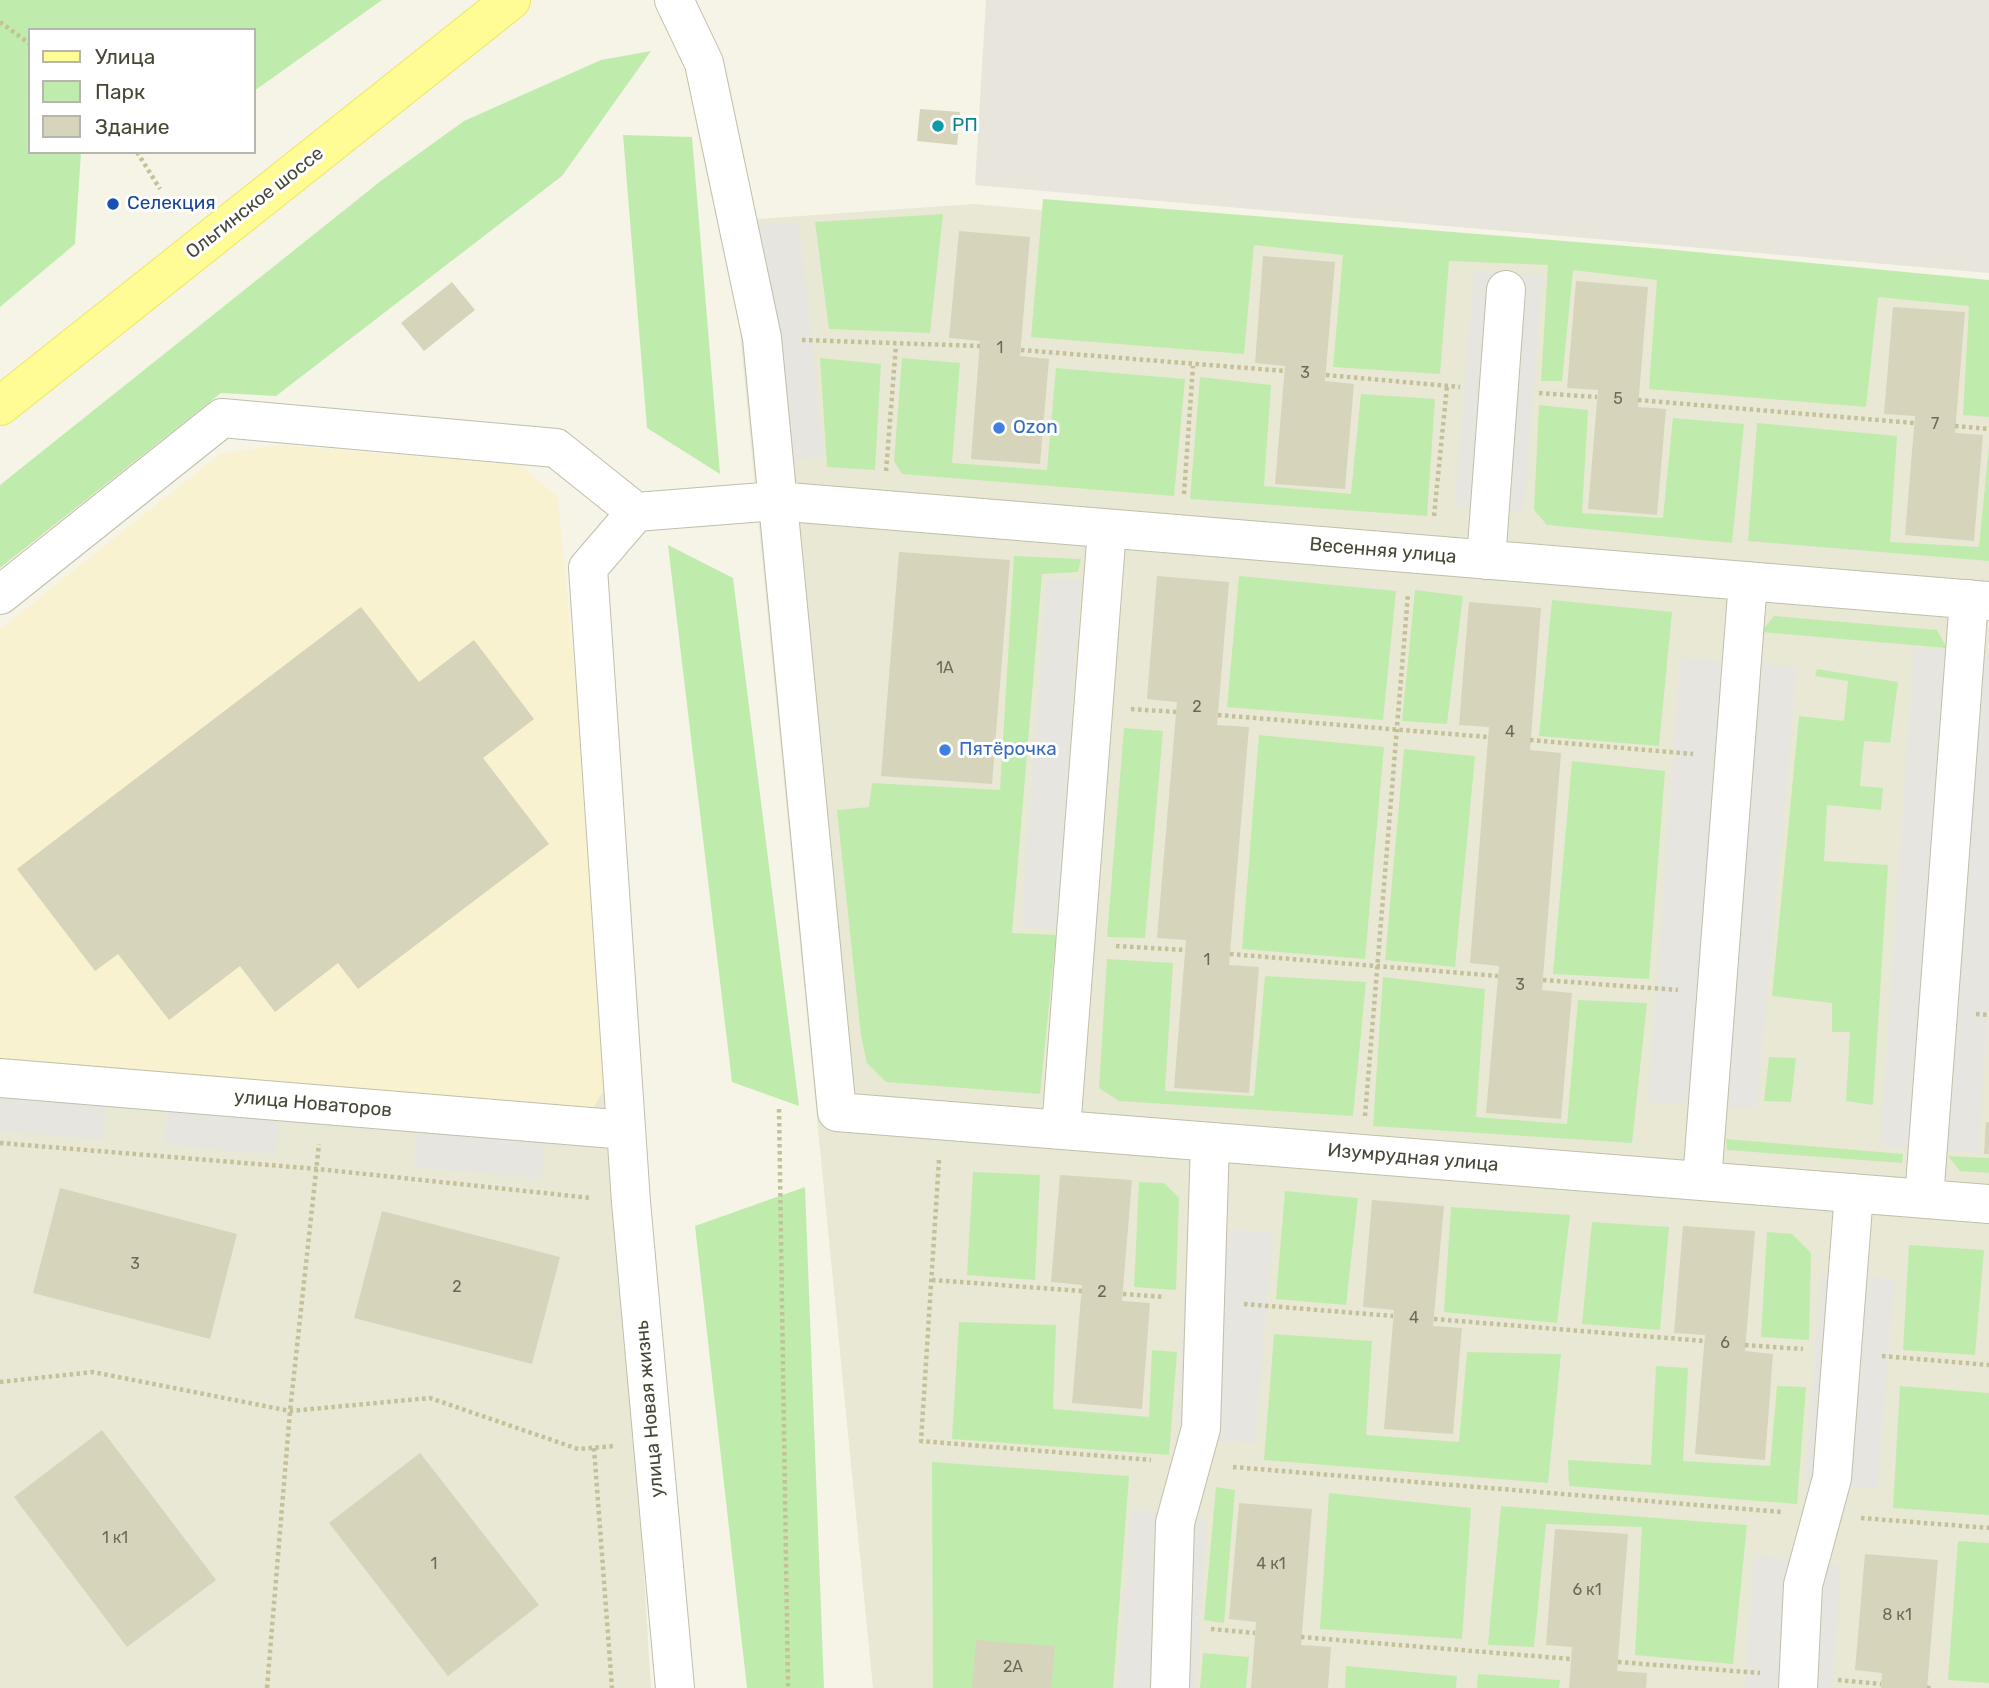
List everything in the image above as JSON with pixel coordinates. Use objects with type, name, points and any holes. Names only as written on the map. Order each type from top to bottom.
[{"type":"main road","name":"Ольгинское шоссе","points":[[0,406],[511,0]]},
{"type":"street","points":[[674,0],[704,62],[762,338],[776,502]]},
{"type":"street","points":[[1486,560],[1506,290]]},
{"type":"street","points":[[0,595],[222,418],[556,448],[636,512]]},
{"type":"street","name":"Весенняя улица","points":[[636,512],[776,502],[1979,600]]},
{"type":"street","name":"Изумрудная улица","points":[[776,502],[837,1112],[1989,1204]]},
{"type":"street","name":"улица Новая жизнь","points":[[636,512],[588,568],[631,1202],[675,1688]]},
{"type":"street","points":[[1061,1129],[1107,529]]},
{"type":"street","points":[[1702,1181],[1748,581]]},
{"type":"street","points":[[1924,1199],[1979,600]]},
{"type":"street","name":"улица Новаторов","points":[[0,1078],[626,1130]]},
{"type":"street","points":[[1170,1688],[1175,1523],[1201,1428],[1210,1142]]},
{"type":"street","points":[[1798,1682],[1803,1585],[1832,1478],[1854,1193]]},
{"type":"path","points":[[0,22],[28,43]]},
{"type":"path","points":[[138,154],[160,189]]},
{"type":"path","points":[[762,338],[980,346]]},
{"type":"path","points":[[885,482],[896,345]]},
{"type":"path","points":[[1021,350],[1193,366],[1285,371]]},
{"type":"path","points":[[1183,505],[1193,366]]},
{"type":"path","points":[[1638,400],[1914,423]]},
{"type":"path","points":[[1955,426],[1989,429]]},
{"type":"path","points":[[1364,1117],[1410,580]]},
{"type":"path","points":[[1118,708],[1176,712]]},
{"type":"path","points":[[1218,715],[1488,737]]},
{"type":"path","points":[[1530,740],[1734,758]]},
{"type":"path","points":[[1113,946],[1185,950]]},
{"type":"path","points":[[1230,954],[1498,976]]},
{"type":"path","points":[[1543,980],[1717,993]]},
{"type":"path","points":[[267,1688],[290,1411],[318,1169],[321,1104]]},
{"type":"path","points":[[779,1109],[788,1688]]},
{"type":"path","points":[[942,1120],[921,1441],[1989,1528]]},
{"type":"path","points":[[0,1143],[318,1169],[631,1202]]},
{"type":"path","points":[[932,1280],[1082,1291]]},
{"type":"path","points":[[1123,1294],[1393,1316]]},
{"type":"path","points":[[1434,1319],[1704,1341]]},
{"type":"path","points":[[0,1382],[93,1372],[290,1411],[430,1398],[578,1449],[653,1444]]},
{"type":"path","points":[[594,1448],[612,1688]]},
{"type":"path","points":[[1301,1637],[1572,1659]]},
{"type":"path","points":[[1618,1662],[1798,1682],[1881,1684]]},
{"type":"shaded area","points":[[986,0],[1989,0],[1989,273],[975,185]]},
{"type":"shaded area","points":[[974,204],[1989,296],[1989,1688],[873,1688],[729,221]]},
{"type":"shaded area","points":[[799,222],[824,458],[788,459],[759,226]]},
{"type":"shaded area","points":[[1474,270],[1543,275],[1523,511],[1455,505]]},
{"type":"shaded area","points":[[281,445],[520,465],[558,497],[613,1077],[590,1112],[0,1063],[0,629],[220,454]]},
{"type":"shaded area","points":[[1047,579],[1081,580],[1057,929],[1021,927]]},
{"type":"shaded area","points":[[1914,648],[1989,655],[1989,1005],[1978,1153],[1880,1146]]},
{"type":"shaded area","points":[[1680,658],[1797,667],[1757,1109],[1648,1103]]},
{"type":"shaded area","points":[[0,1063],[613,1077],[651,1688],[0,1688]]},
{"type":"shaded area","points":[[0,1096],[106,1105],[103,1140],[0,1131]]},
{"type":"shaded area","points":[[168,1108],[279,1119],[276,1155],[164,1144]]},
{"type":"shaded area","points":[[417,1128],[545,1140],[541,1178],[414,1167]]},
{"type":"shaded area","points":[[1189,1226],[1273,1233],[1255,1443],[1176,1439]]},
{"type":"shaded area","points":[[1821,1272],[1895,1279],[1877,1488],[1805,1483]]},
{"type":"shaded area","points":[[1131,1509],[1207,1518],[1196,1688],[1118,1688]]},
{"type":"shaded area","points":[[1754,1555],[1841,1565],[1832,1688],[1745,1688]]},
{"type":"green space","points":[[0,0],[382,0],[256,90],[256,28],[28,28],[28,154],[81,154],[75,244],[0,307]]},
{"type":"green space","points":[[651,51],[562,176],[276,396],[221,393],[0,568],[0,485],[382,180],[464,121],[601,60]]},
{"type":"green space","points":[[623,135],[692,137],[720,474],[647,428]]},
{"type":"green space","points":[[1043,199],[1664,249],[1989,280],[1989,417],[1963,415],[1969,306],[1878,297],[1866,407],[1649,389],[1657,280],[1573,270],[1562,381],[1541,381],[1548,265],[1449,261],[1440,374],[1333,367],[1343,255],[1254,245],[1244,354],[1031,337]]},
{"type":"green space","points":[[943,214],[930,333],[829,329],[815,222]]},
{"type":"green space","points":[[820,358],[881,364],[875,470],[827,467]]},
{"type":"green space","points":[[902,358],[960,363],[952,463],[1047,470],[1056,368],[1185,379],[1174,496],[902,474],[894,461]]},
{"type":"green space","points":[[1200,377],[1271,385],[1264,486],[1351,494],[1361,394],[1435,399],[1427,516],[1190,499]]},
{"type":"green space","points":[[1539,405],[1588,410],[1582,513],[1663,518],[1673,418],[1744,424],[1732,543],[1547,525],[1534,510]]},
{"type":"green space","points":[[1757,423],[1897,436],[1890,542],[1979,547],[1989,445],[1989,561],[1748,541]]},
{"type":"green space","points":[[668,545],[733,578],[799,1106],[732,1082]]},
{"type":"green space","points":[[1014,556],[1081,559],[1078,572],[1042,574],[1012,933],[1056,935],[1040,1094],[886,1082],[867,1063],[861,1036],[837,810],[869,807],[872,783],[1000,790]]},
{"type":"green space","points":[[1239,576],[1396,591],[1383,720],[1227,707]]},
{"type":"green space","points":[[1415,590],[1463,596],[1447,724],[1402,721]]},
{"type":"green space","points":[[1552,600],[1672,612],[1659,746],[1539,736]]},
{"type":"green space","points":[[1774,616],[1937,630],[1947,648],[1761,632]]},
{"type":"green space","points":[[1817,669],[1898,682],[1890,743],[1864,741],[1860,786],[1883,788],[1881,810],[1827,805],[1824,861],[1888,865],[1873,1105],[1846,1101],[1850,1032],[1832,1032],[1832,1003],[1772,996],[1799,716],[1844,721],[1848,681],[1815,676]]},
{"type":"green space","points":[[1124,728],[1163,731],[1145,938],[1107,937]]},
{"type":"green space","points":[[1259,735],[1384,747],[1365,959],[1242,949]]},
{"type":"green space","points":[[1404,749],[1475,756],[1455,967],[1385,960]]},
{"type":"green space","points":[[1572,761],[1665,771],[1649,979],[1553,974]]},
{"type":"green space","points":[[1107,959],[1173,963],[1165,1091],[1254,1096],[1265,976],[1366,982],[1353,1116],[1119,1101],[1099,1088]]},
{"type":"green space","points":[[1383,977],[1485,989],[1476,1117],[1567,1124],[1578,1000],[1647,1003],[1632,1143],[1373,1126]]},
{"type":"green space","points":[[1769,1057],[1796,1058],[1791,1102],[1764,1101]]},
{"type":"green space","points":[[1726,1139],[1903,1154],[1902,1163],[1727,1150]]},
{"type":"green space","points":[[1948,1156],[1989,1158],[1989,1173],[1960,1171]]},
{"type":"green space","points":[[973,1172],[1040,1175],[1035,1280],[967,1275]]},
{"type":"green space","points":[[1139,1182],[1164,1183],[1179,1198],[1176,1290],[1134,1287]]},
{"type":"green space","points":[[805,1187],[824,1688],[747,1688],[695,1226]]},
{"type":"green space","points":[[1285,1191],[1358,1198],[1346,1305],[1276,1299]]},
{"type":"green space","points":[[1451,1207],[1570,1215],[1557,1323],[1444,1312]]},
{"type":"green space","points":[[1592,1222],[1669,1227],[1660,1330],[1582,1324]]},
{"type":"green space","points":[[1767,1232],[1792,1234],[1811,1253],[1809,1340],[1761,1337]]},
{"type":"green space","points":[[1909,1245],[1984,1250],[1975,1355],[1903,1350]]},
{"type":"green space","points":[[959,1322],[1056,1325],[1053,1409],[1149,1417],[1152,1350],[1177,1352],[1169,1455],[952,1439]]},
{"type":"green space","points":[[1274,1334],[1372,1341],[1366,1435],[1459,1442],[1467,1352],[1561,1354],[1548,1483],[1264,1460]]},
{"type":"green space","points":[[1656,1366],[1688,1368],[1683,1461],[1770,1466],[1777,1386],[1806,1387],[1797,1504],[1569,1486],[1568,1460],[1651,1465]]},
{"type":"green space","points":[[1900,1386],[1989,1393],[1989,1515],[1893,1508]]},
{"type":"green space","points":[[932,1462],[1129,1476],[1113,1688],[933,1688]]},
{"type":"green space","points":[[1216,1487],[1235,1490],[1224,1623],[1204,1620]]},
{"type":"green space","points":[[1329,1493],[1471,1508],[1462,1639],[1320,1629]]},
{"type":"green space","points":[[1501,1506],[1747,1525],[1733,1664],[1635,1655],[1642,1527],[1546,1524],[1534,1647],[1488,1645]]},
{"type":"green space","points":[[1958,1541],[1989,1543],[1989,1683],[1948,1680]]},
{"type":"green space","points":[[1203,1653],[1249,1657],[1246,1688],[1200,1688]]},
{"type":"green space","points":[[1346,1666],[1457,1676],[1456,1688],[1345,1688]]},
{"type":"green space","points":[[1478,1674],[1560,1680],[1559,1688],[1477,1688]]},
{"type":"building","name":"РП","points":[[920,109],[960,112],[957,145],[917,141]]},
{"type":"building","points":[[959,231],[1030,237],[1020,356],[1049,359],[1040,464],[971,459],[980,341],[949,338]]},
{"type":"building","points":[[1263,256],[1335,262],[1325,381],[1354,384],[1345,489],[1275,484],[1285,366],[1255,363]]},
{"type":"building","points":[[1576,281],[1648,287],[1638,407],[1666,409],[1657,515],[1588,509],[1598,390],[1567,388]]},
{"type":"building","points":[[452,282],[475,310],[424,351],[401,323]]},
{"type":"building","points":[[1893,307],[1965,312],[1955,433],[1983,435],[1974,541],[1905,535],[1915,416],[1884,414]]},
{"type":"building","points":[[899,552],[1010,560],[992,784],[881,776]]},
{"type":"building","points":[[1157,576],[1229,582],[1217,725],[1249,727],[1229,965],[1259,967],[1249,1093],[1174,1088],[1186,940],[1157,938],[1177,702],[1147,699]]},
{"type":"building","points":[[1469,602],[1541,608],[1530,750],[1561,753],[1542,990],[1572,993],[1561,1119],[1486,1113],[1499,966],[1470,963],[1489,727],[1459,725]]},
{"type":"building","points":[[361,607],[419,682],[474,640],[534,719],[483,758],[549,844],[358,989],[338,963],[275,1012],[240,966],[169,1020],[118,954],[95,971],[17,869]]},
{"type":"building","points":[[1986,1122],[1989,1122],[1989,1154],[1984,1154]]},
{"type":"building","points":[[1060,1175],[1132,1180],[1122,1301],[1150,1303],[1142,1409],[1072,1403],[1082,1285],[1051,1282]]},
{"type":"building","points":[[60,1188],[237,1234],[210,1339],[33,1293]]},
{"type":"building","points":[[1372,1200],[1444,1206],[1433,1326],[1462,1328],[1453,1434],[1384,1429],[1394,1310],[1363,1307]]},
{"type":"building","points":[[382,1211],[560,1257],[532,1364],[354,1318]]},
{"type":"building","points":[[1683,1226],[1755,1231],[1745,1351],[1773,1354],[1765,1460],[1695,1454],[1705,1335],[1674,1333]]},
{"type":"building","points":[[102,1430],[216,1580],[127,1647],[14,1497]]},
{"type":"building","points":[[420,1453],[539,1605],[448,1676],[329,1523]]},
{"type":"building","points":[[1239,1503],[1312,1509],[1301,1645],[1331,1647],[1328,1688],[1251,1688],[1256,1622],[1229,1619]]},
{"type":"building","points":[[1555,1529],[1628,1534],[1617,1671],[1647,1673],[1646,1688],[1569,1688],[1572,1647],[1546,1645]]},
{"type":"building","points":[[1865,1554],[1938,1560],[1927,1688],[1881,1688],[1882,1673],[1855,1670]]},
{"type":"building","points":[[976,1640],[1055,1646],[1051,1688],[972,1688]]},
{"type":"place","name":"РП","points":[[938,126]]},
{"type":"place","name":"Селекция","points":[[113,204]]},
{"type":"place","name":"Ozon","points":[[999,428]]},
{"type":"place","name":"Пятёрочка","points":[[945,750]]}]
